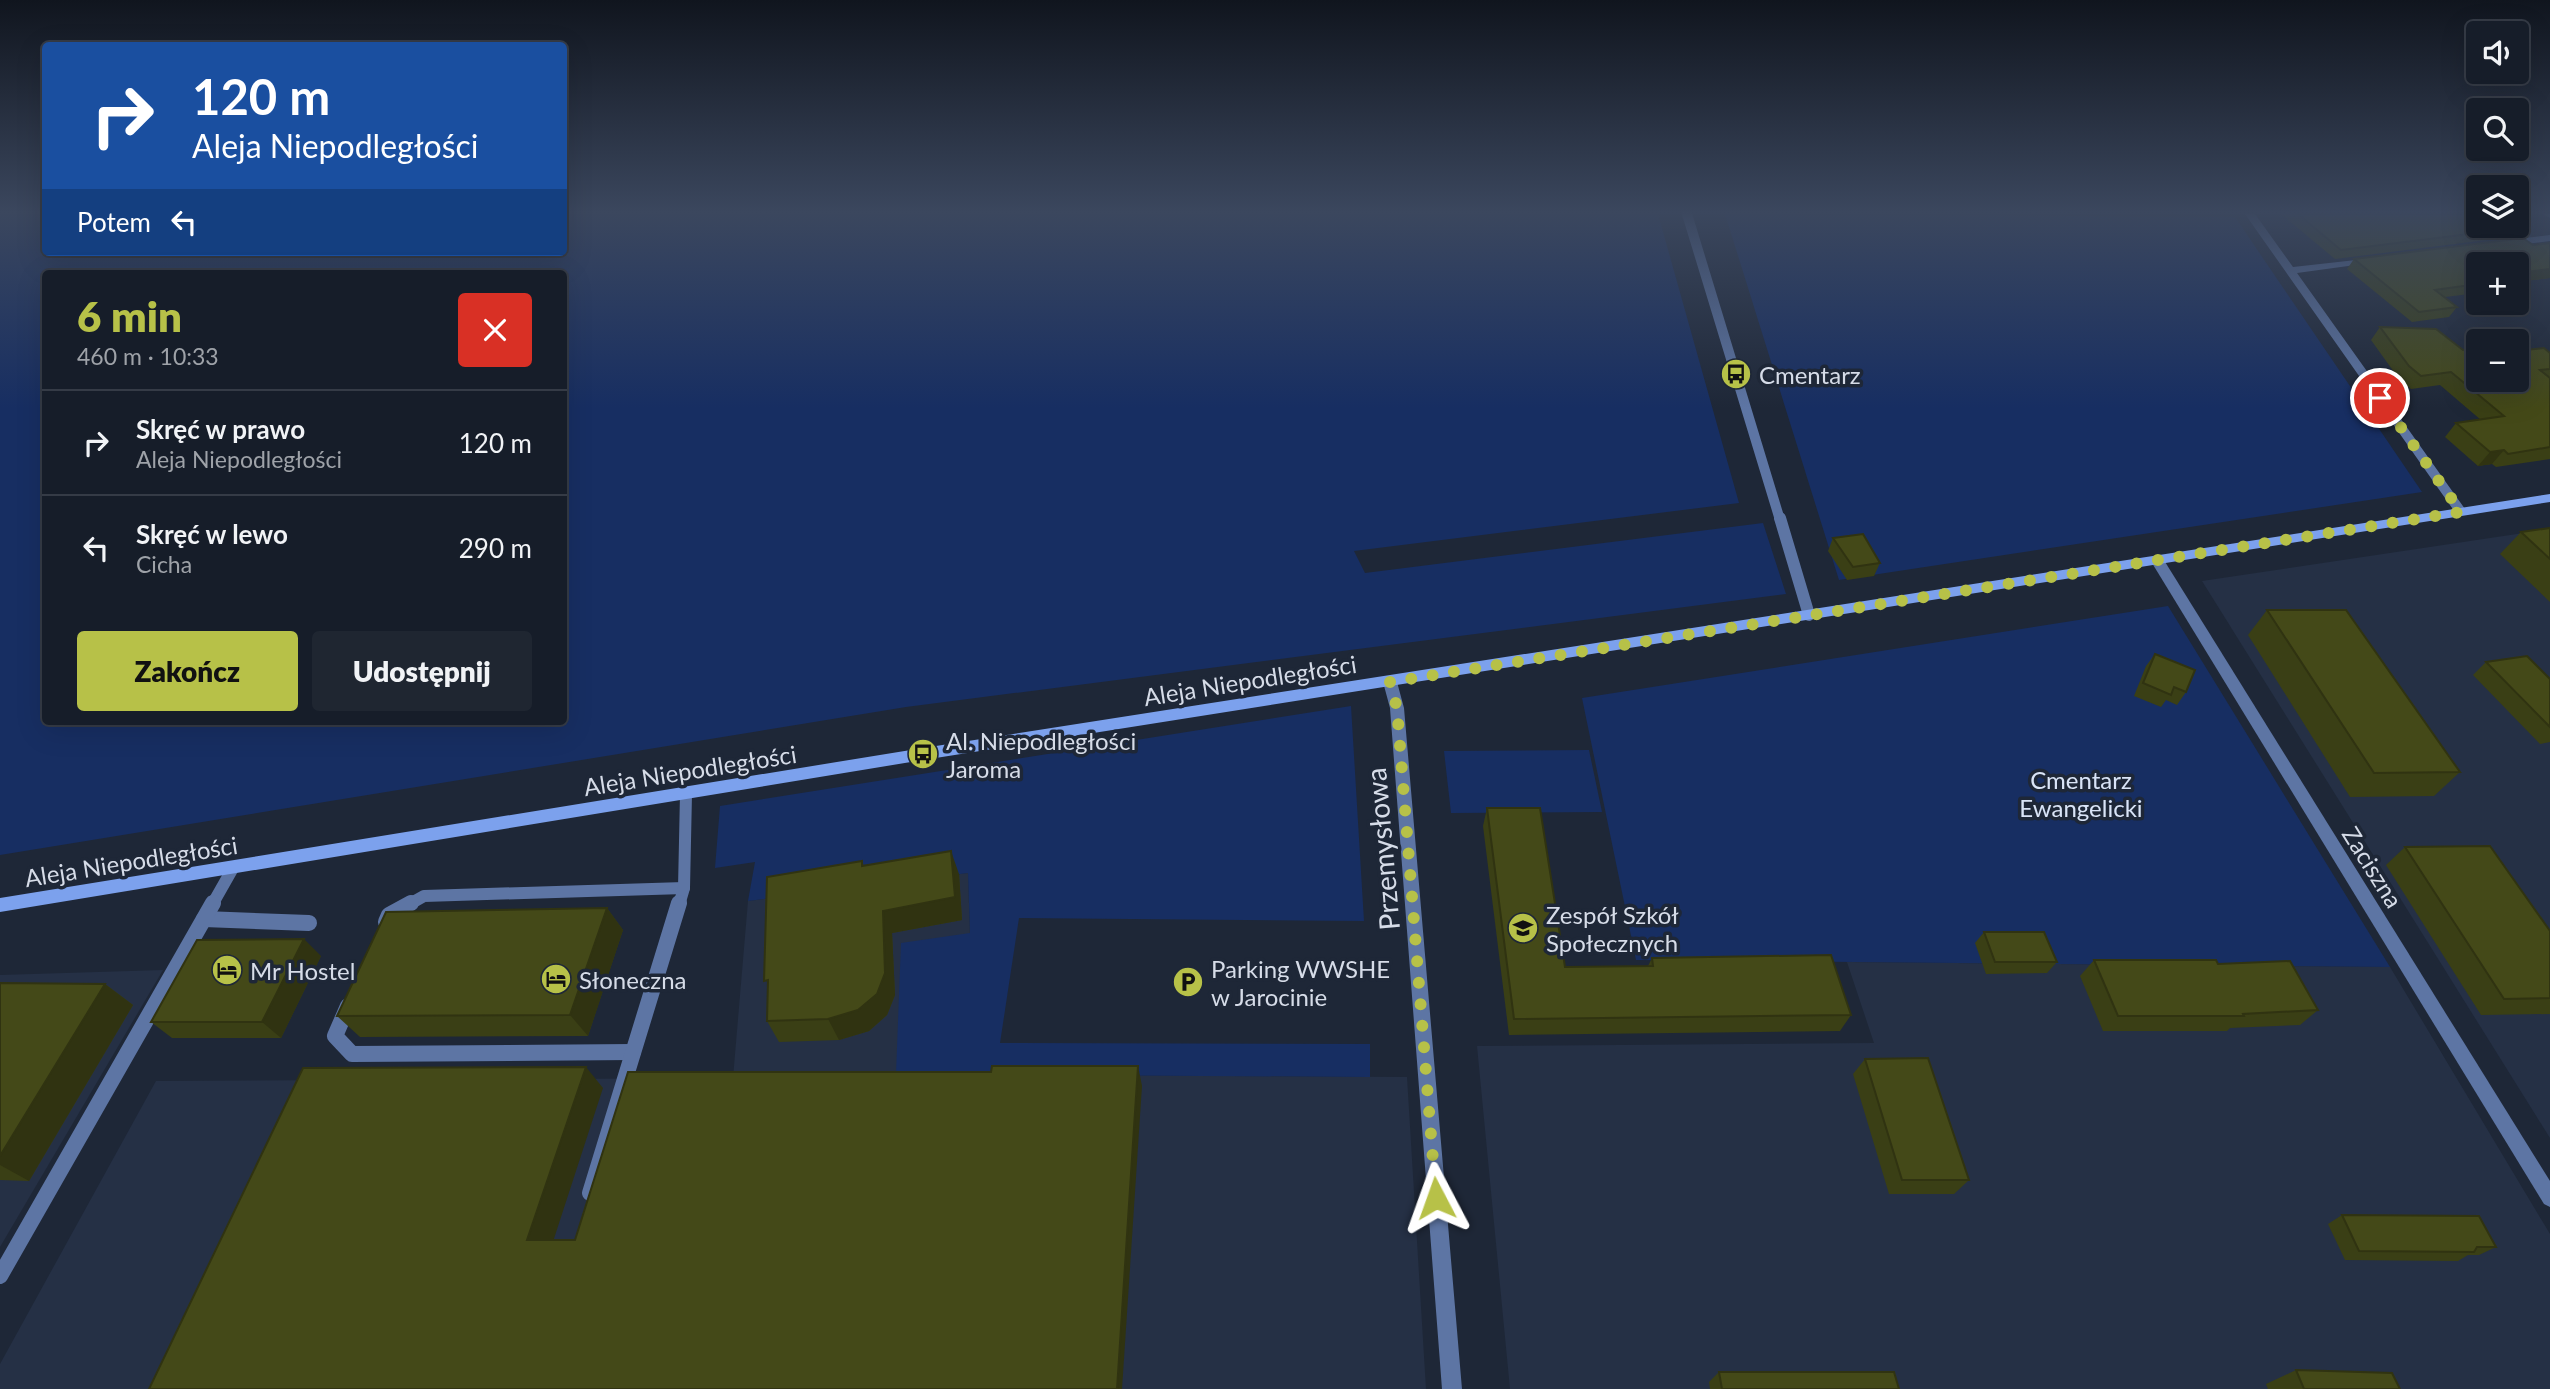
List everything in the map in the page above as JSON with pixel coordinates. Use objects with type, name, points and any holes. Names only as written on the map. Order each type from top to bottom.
[{"type":"main road","name":"Aleja Niepodległości","points":[[0,905],[923,754],[2550,498]]},
{"type":"street","points":[[2298,279],[2461,512]]},
{"type":"street","name":"Zaciszna","points":[[2157,560],[2550,1198]]},
{"type":"street","name":"Przemysłowa","points":[[1390,682],[1397,708],[1452,1389]]},
{"type":"lane","points":[[1707,279],[1809,615]]},
{"type":"lane","points":[[586,1205],[684,888],[686,794]]},
{"type":"lane","points":[[0,1276],[233,868]]},
{"type":"lane","points":[[379,939],[390,915],[424,896],[684,888]]},
{"type":"lane","points":[[204,919],[309,923]]},
{"type":"lane","points":[[356,988],[335,1036],[352,1054],[633,1052]]},
{"type":"shaded area","points":[[2550,529],[2550,1138],[2202,581]]},
{"type":"shaded area","points":[[968,873],[970,933],[896,1074],[1407,1077],[1426,1389],[0,1389],[0,1364],[156,1081],[733,1078],[748,901]]},
{"type":"shaded area","points":[[1847,962],[2390,967],[2550,1234],[2550,1389],[1510,1389],[1477,1046],[1874,1043]]},
{"type":"shaded area","points":[[163,970],[0,1247],[0,975]]},
{"type":"green space","points":[[0,279],[42,279],[42,725],[567,725],[567,279],[1676,279],[1739,503],[1354,551],[1365,573],[1763,523],[1786,594],[906,707],[0,855]]},
{"type":"green space","points":[[1745,279],[2277,279],[2422,492],[1839,580]]},
{"type":"green space","name":"Cmentarz Ewangelicki","points":[[2168,606],[2390,967],[1636,960],[1582,698]]},
{"type":"green space","points":[[1351,706],[1364,921],[1019,918],[1000,1043],[1370,1044],[1370,1077],[896,1074],[901,943],[970,933],[968,873],[748,901],[755,862],[715,868],[720,806]]},
{"type":"green space","points":[[1589,750],[1602,812],[1451,813],[1444,751]]},
{"type":"building","points":[[2378,279],[2466,279],[2466,286],[2435,290],[2457,307],[2419,312]]},
{"type":"building","points":[[2380,327],[2436,329],[2466,350],[2466,384],[2451,372],[2421,376],[2409,366]]},
{"type":"building","points":[[2544,348],[2550,353],[2550,369],[2540,370],[2550,378],[2550,447],[2508,454],[2504,450],[2490,452],[2456,423],[2504,416],[2475,392],[2529,392],[2529,350]]},
{"type":"building","points":[[2550,528],[2550,559],[2521,532]]},
{"type":"building","points":[[1863,534],[1880,563],[1853,567],[1833,538]]},
{"type":"building","points":[[2267,610],[2346,610],[2460,772],[2374,773]]},
{"type":"building","points":[[2155,654],[2195,670],[2186,692],[2174,687],[2171,695],[2143,683]]},
{"type":"building","points":[[2527,656],[2550,679],[2550,727],[2486,662]]},
{"type":"building","points":[[1487,808],[1540,808],[1565,967],[1653,966],[1652,958],[1831,955],[1851,1015],[1514,1019]]},
{"type":"building","points":[[2490,846],[2550,931],[2550,998],[2504,999],[2405,847]]},
{"type":"building","points":[[951,851],[955,897],[883,911],[885,973],[877,994],[858,1010],[828,1019],[767,1021],[768,980],[764,981],[767,877],[862,861],[862,866]]},
{"type":"building","points":[[607,908],[570,1015],[337,1016],[386,912]]},
{"type":"building","points":[[1984,932],[2044,932],[2057,962],[1995,962]]},
{"type":"building","points":[[304,939],[262,1022],[151,1022],[197,940]]},
{"type":"building","points":[[2094,960],[2216,960],[2218,964],[2290,961],[2318,1010],[2243,1014],[2244,1016],[2118,1016]]},
{"type":"building","points":[[0,983],[105,984],[0,1156]]},
{"type":"building","points":[[1928,1058],[1969,1180],[1902,1180],[1865,1059]]},
{"type":"building","points":[[992,1066],[1138,1066],[1117,1389],[149,1389],[303,1068],[586,1067],[527,1240],[575,1240],[628,1072],[991,1072]]},
{"type":"building","points":[[2342,1215],[2479,1216],[2496,1247],[2477,1247],[2474,1252],[2359,1251]]},
{"type":"building","points":[[2296,1370],[2392,1373],[2400,1389],[2304,1389]]},
{"type":"building","points":[[1719,1372],[1894,1372],[1899,1389],[1722,1389]]},
{"type":"place","name":"Cmentarz","points":[[1736,374]]},
{"type":"place","name":"Al. Niepodległości Jaroma","points":[[923,754]]},
{"type":"place","name":"Zespół Szkół Społecznych","points":[[1523,928]]},
{"type":"place","name":"Mr Hostel","points":[[227,970]]},
{"type":"place","name":"Słoneczna","points":[[556,979]]},
{"type":"place","name":"Parking WWSHE w Jarocinie","points":[[1188,982]]},
{"type":"route","points":[[1436,1198],[1397,708],[1390,682],[2461,512],[2380,398]]}]
